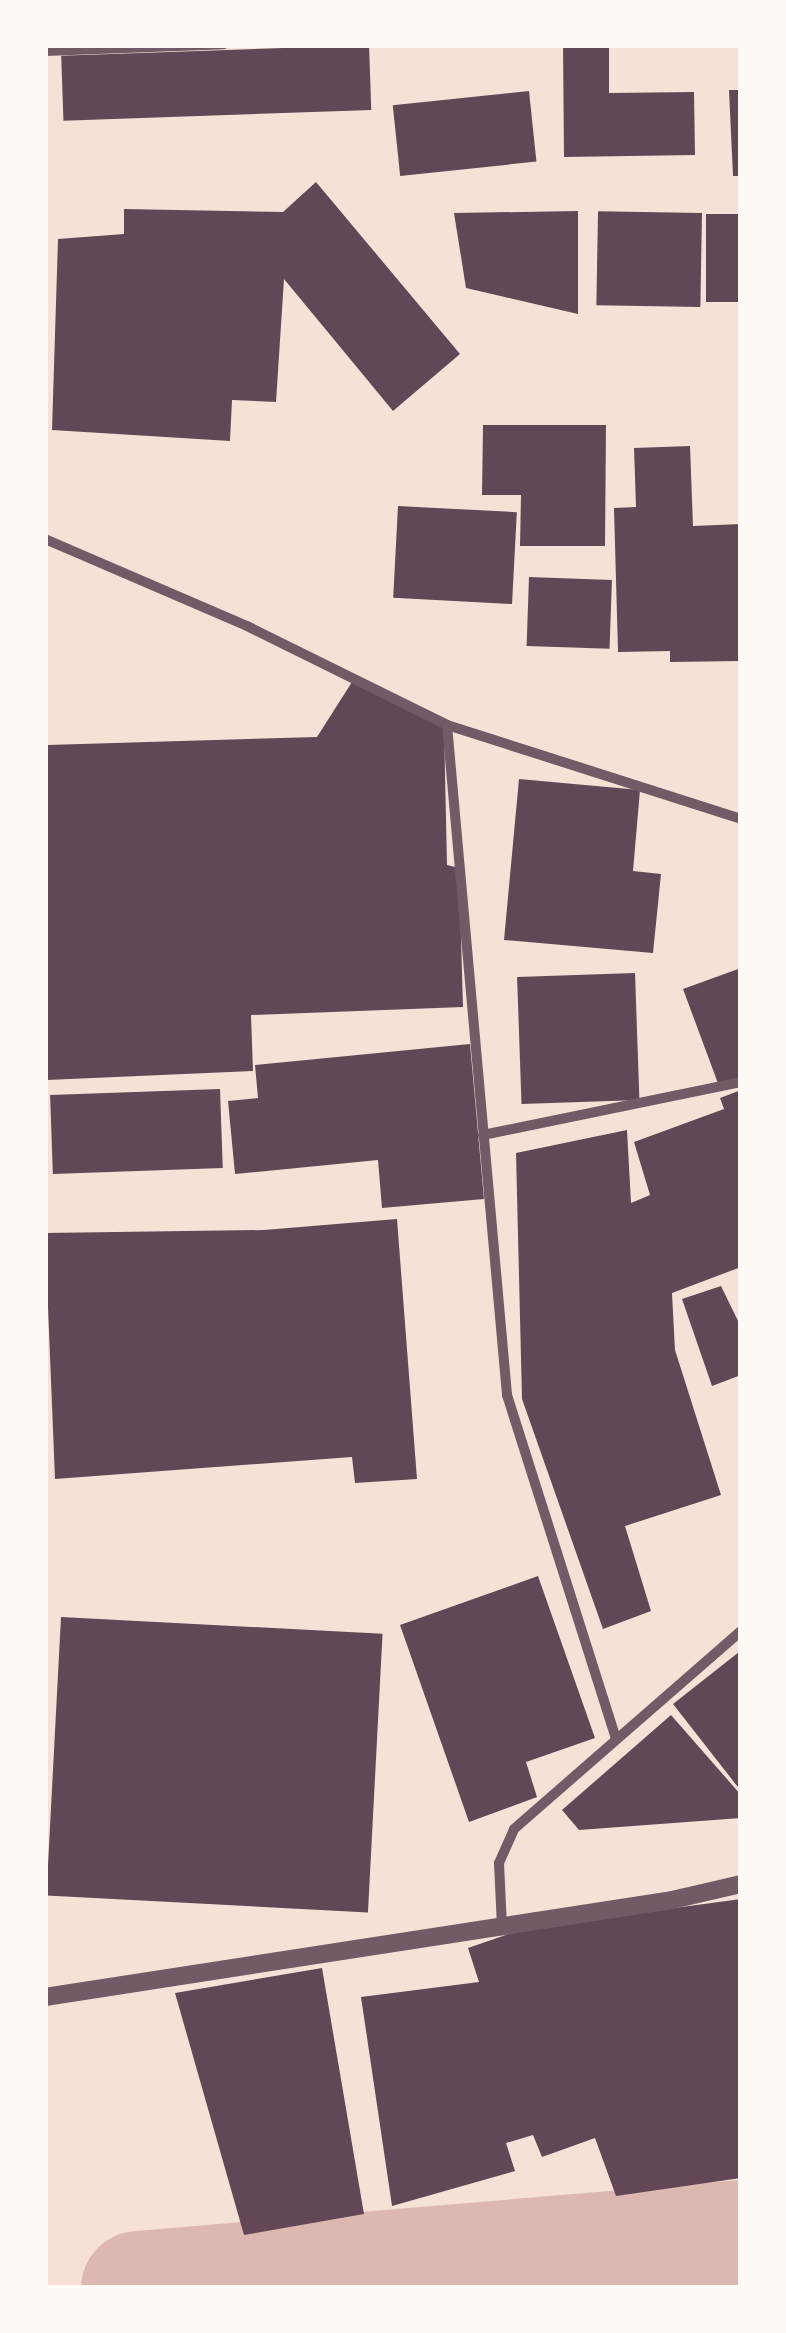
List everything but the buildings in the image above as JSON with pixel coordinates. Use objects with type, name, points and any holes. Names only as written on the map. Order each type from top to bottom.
[{"type":"street","points":[[45,539],[246,626],[447,726],[741,819]]},
{"type":"street","points":[[447,726],[507,1394],[616,1738]]},
{"type":"street","points":[[484,1135],[741,1082]]},
{"type":"street","points":[[502,1927],[498,1863],[514,1829],[741,1631]]},
{"type":"street","points":[[45,1997],[502,1927],[741,1884]]},
{"type":"lane","points":[[45,52],[224,45]]},
{"type":"waterway","points":[[138,2288],[741,2237]]}]
